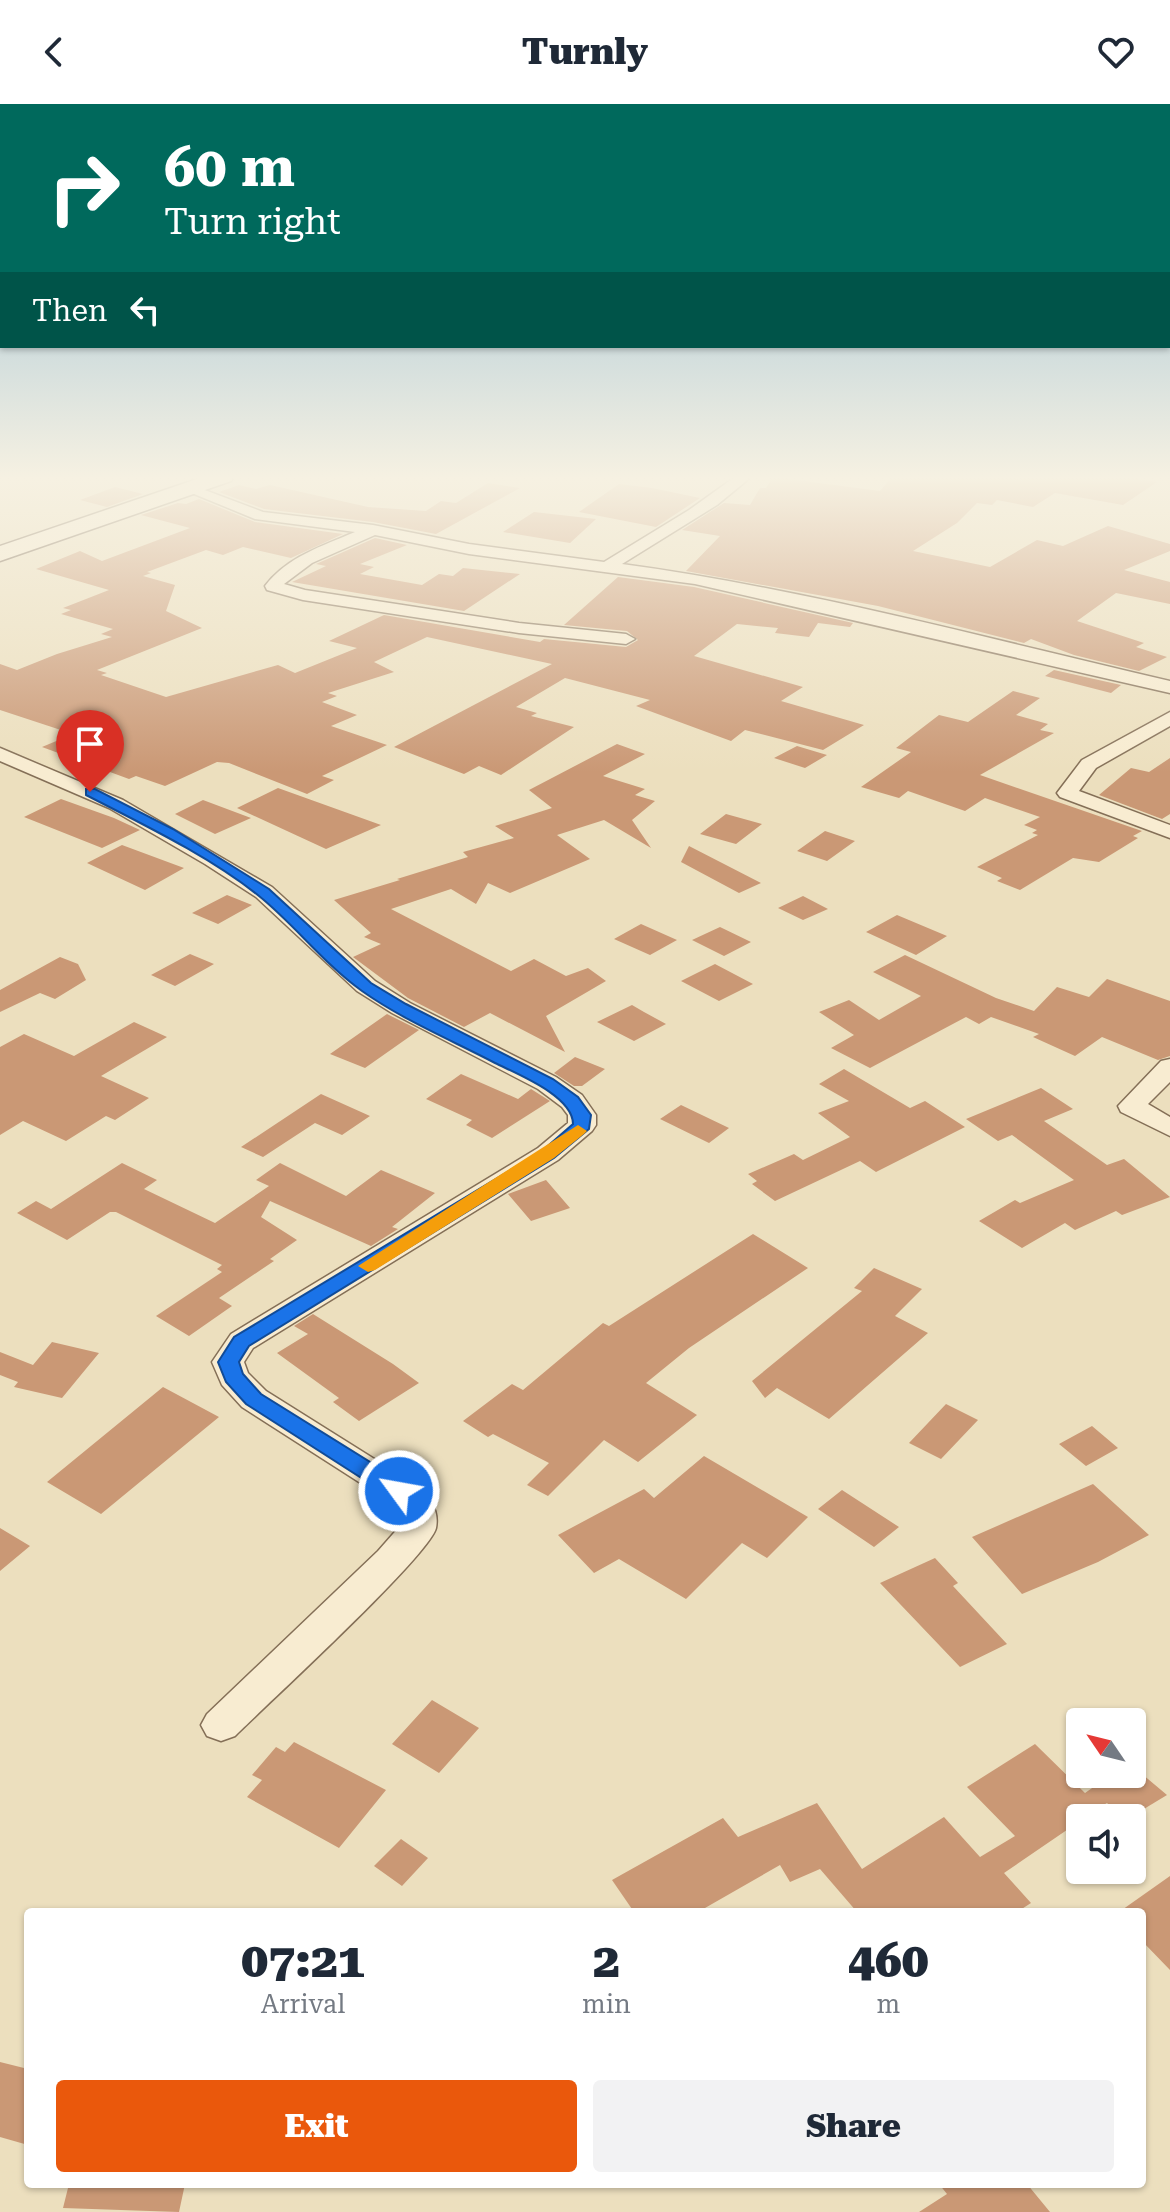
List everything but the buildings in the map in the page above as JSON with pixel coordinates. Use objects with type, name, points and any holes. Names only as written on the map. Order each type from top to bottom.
[{"type":"street","points":[[285,575],[273,586],[318,598],[519,628],[626,639]]},
{"type":"street","points":[[668,575],[864,615],[1170,687]]},
{"type":"street","points":[[1170,718],[1089,764],[1067,793],[1170,832]]},
{"type":"street","points":[[0,754],[116,804],[213,859],[264,892],[366,986],[401,1008],[547,1083],[572,1101],[582,1115],[582,1125],[548,1154],[242,1341],[228,1362],[233,1377],[254,1399],[409,1499],[418,1508],[418,1529],[391,1561],[221,1725]]},
{"type":"street","points":[[1170,1067],[1131,1106],[1170,1128]]},
{"type":"slow traffic","points":[[368,1266],[548,1154],[578,1131]]},
{"type":"route","points":[[90,792],[168,832],[264,892],[347,972],[366,986],[401,1008],[547,1083],[572,1101],[582,1115],[582,1125],[571,1138],[242,1341],[228,1362],[233,1377],[254,1399],[399,1491]]}]
